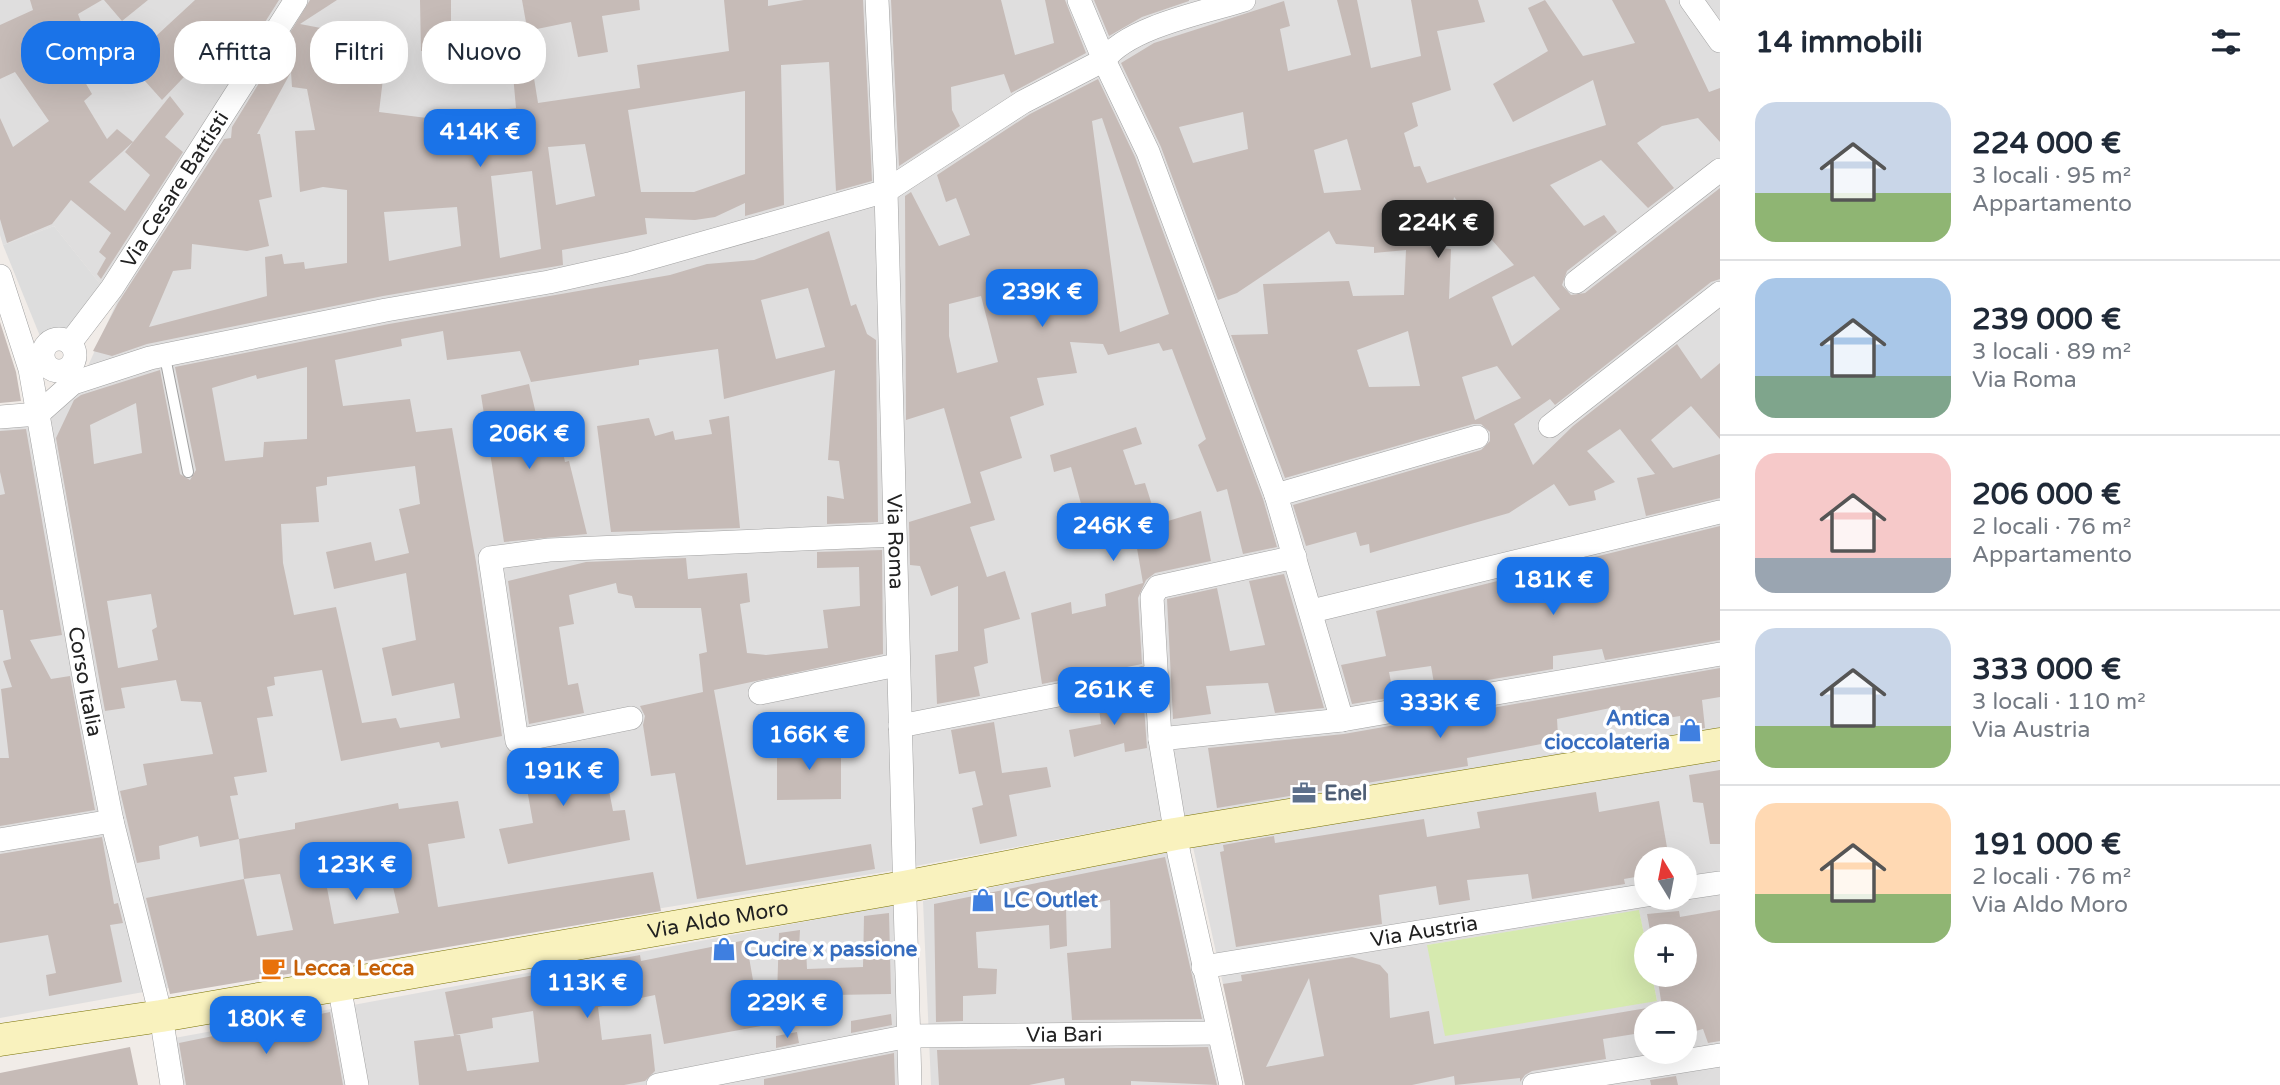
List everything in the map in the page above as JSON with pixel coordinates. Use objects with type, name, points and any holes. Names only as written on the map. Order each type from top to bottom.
[{"type":"street","name":"Via Cesare Battisti","points":[[72,352],[296,0]]},
{"type":"street","name":"Via Roma","points":[[877,0],[886,191],[910,1085]]},
{"type":"street","points":[[1080,0],[1104,60],[1148,152],[1276,495],[1342,720]]},
{"type":"street","points":[[0,417],[38,414],[73,383],[103,371],[386,310],[549,282],[629,264],[886,191],[1023,102],[1104,60],[1112,49],[1161,25],[1244,0]]},
{"type":"street","points":[[1690,0],[1720,41]]},
{"type":"street","points":[[1576,282],[1720,170]]},
{"type":"street","name":"Corso Italia","points":[[0,276],[37,365],[38,414],[71,607],[112,821],[161,1016],[172,1085]]},
{"type":"street","points":[[1550,426],[1720,293]]},
{"type":"street","points":[[37,365],[49,342],[59,338],[72,352],[103,371]]},
{"type":"street","points":[[1276,495],[1476,437]]},
{"type":"street","points":[[1312,611],[1720,512]]},
{"type":"street","points":[[631,718],[517,741],[489,558],[549,550],[894,535]]},
{"type":"street","points":[[1231,1085],[1175,834],[1160,739],[1152,597],[1158,587],[1295,557]]},
{"type":"street","points":[[1160,739],[1342,720],[1720,654]]},
{"type":"street","points":[[760,693],[897,665]]},
{"type":"street","points":[[900,726],[1155,676]]},
{"type":"street","name":"Via Aldo Moro","points":[[0,1040],[161,1016],[904,887],[1175,834],[1720,744]]},
{"type":"street","points":[[0,840],[112,821]]},
{"type":"street","points":[[1698,886],[1720,883]]},
{"type":"street","name":"Via Austria","points":[[1203,967],[1634,897]]},
{"type":"street","points":[[339,985],[357,1085]]},
{"type":"street","name":"Via Bari","points":[[659,1085],[909,1036],[1219,1033]]},
{"type":"street","points":[[1534,1085],[1720,1055]]},
{"type":"lane","points":[[166,356],[188,472]]},
{"type":"shaded area","points":[[0,0],[1720,0],[1720,1085],[1245,1085],[1186,815],[884,872],[138,993],[0,1018],[0,426],[74,397],[119,297],[101,285],[54,226],[3,245],[0,235]],"holes":[[[1639,911],[1642,924],[1697,924],[1697,987],[1654,987],[1657,1001],[1427,945]]]},
{"type":"shaded area","points":[[54,226],[101,285],[72,335],[63,333],[42,341],[3,245]]},
{"type":"shaded area","points":[[1168,852],[1220,1085],[931,1085],[923,901]]},
{"type":"shaded area","points":[[895,905],[899,1085],[177,1085],[169,1039]]},
{"type":"green space","points":[[1639,910],[1642,924],[1634,924],[1634,987],[1654,987],[1657,1001],[1634,1001],[1634,1005],[1445,1036],[1427,945]]},
{"type":"building","points":[[30,0],[102,0],[78,14],[81,21],[21,21],[21,81],[15,72],[0,79],[0,25],[33,10]]},
{"type":"building","points":[[104,0],[148,0],[122,21]]},
{"type":"building","points":[[195,0],[279,0],[266,21],[174,21],[174,84],[177,84],[162,100],[148,84],[160,84],[160,32]]},
{"type":"building","points":[[310,0],[337,0],[300,24],[310,26],[310,84],[382,84],[379,112],[443,120],[444,113],[469,114],[516,108],[514,84],[535,84],[538,103],[640,88],[637,65],[729,51],[724,0],[768,0],[768,6],[804,0],[863,0],[872,181],[836,191],[829,62],[781,65],[784,205],[745,216],[745,203],[715,217],[695,220],[645,218],[647,234],[562,250],[563,265],[383,296],[147,344],[112,356],[93,351],[118,303],[224,139],[231,138],[232,127],[258,84],[284,84],[257,134],[260,134],[272,197],[259,200],[269,246],[247,251],[192,244],[191,269],[173,271],[149,327],[267,296],[265,257],[282,254],[284,264],[304,262],[305,269],[347,263],[347,190],[323,187],[300,192],[295,131],[315,130],[307,89],[292,87],[292,84],[296,84],[296,23]],"holes":[[[745,91],[745,174],[694,192],[641,192],[628,110]],[[585,144],[595,196],[556,205],[548,147]],[[532,171],[541,249],[500,258],[491,176]],[[457,207],[461,246],[389,261],[384,212]]]},
{"type":"building","points":[[420,0],[451,0],[451,21],[422,21],[421,51]]},
{"type":"building","points":[[522,0],[639,0],[640,10],[602,16],[608,52],[578,57],[571,22],[546,27],[546,21],[526,21]]},
{"type":"building","points":[[891,0],[1001,0],[1015,55],[1054,43],[1045,0],[1065,0],[1086,53],[1011,93],[1004,74],[951,87],[952,110],[960,126],[899,166]]},
{"type":"building","points":[[1094,0],[1189,1],[1142,17],[1109,36]]},
{"type":"building","points":[[1337,0],[1357,0],[1371,68],[1421,56],[1411,0],[1478,0],[1485,22],[1437,31],[1451,90],[1412,103],[1418,126],[1404,133],[1414,167],[1420,166],[1427,183],[1606,125],[1593,80],[1513,122],[1493,84],[1548,51],[1528,8],[1545,0],[1583,56],[1635,43],[1612,0],[1665,0],[1709,92],[1720,88],[1720,142],[1698,118],[1662,126],[1637,143],[1674,188],[1648,208],[1601,160],[1550,185],[1584,226],[1604,215],[1617,232],[1567,271],[1562,285],[1571,295],[1585,293],[1720,188],[1720,279],[1711,282],[1555,405],[1550,399],[1514,424],[1533,465],[1573,426],[1677,344],[1701,379],[1720,363],[1720,439],[1691,406],[1651,440],[1673,468],[1720,454],[1720,498],[1646,516],[1637,478],[1655,474],[1620,429],[1587,451],[1615,482],[1594,491],[1596,500],[1569,506],[1554,484],[1509,513],[1370,553],[1369,544],[1360,546],[1356,532],[1306,546],[1293,505],[1481,450],[1490,441],[1490,432],[1481,424],[1473,424],[1285,478],[1231,335],[1268,334],[1263,284],[1349,281],[1353,296],[1404,295],[1406,250],[1374,253],[1374,247],[1336,244],[1329,231],[1237,293],[1218,300],[1161,147],[1121,63],[1154,43],[1284,1],[1290,26],[1280,29],[1288,71],[1351,55]],"holes":[[[1243,112],[1248,149],[1193,163],[1179,127]],[[1347,139],[1361,190],[1324,193],[1314,150]],[[1454,197],[1514,265],[1449,299],[1451,249],[1430,247],[1436,209],[1453,203]],[[1534,276],[1560,309],[1512,346],[1492,297]],[[1408,331],[1420,386],[1369,387],[1357,350]],[[1497,366],[1521,398],[1475,420],[1462,377]]]},
{"type":"building","points":[[1098,79],[1135,157],[1263,499],[1277,547],[1243,554],[1227,489],[1217,492],[1198,445],[1206,439],[1172,349],[1163,351],[1159,343],[1108,355],[1103,344],[1070,342],[1077,373],[1037,378],[1044,405],[1010,417],[1022,458],[980,472],[995,520],[970,527],[987,577],[1005,571],[1020,619],[984,629],[988,663],[974,667],[980,696],[937,704],[935,655],[958,651],[958,586],[931,596],[920,566],[910,565],[909,522],[971,503],[944,408],[906,420],[905,196],[911,192],[939,246],[970,235],[956,198],[946,202],[937,175],[1030,114]],"holes":[[[1102,118],[1169,314],[1120,332],[1092,121]],[[981,296],[998,362],[957,373],[949,336],[949,304]]]},
{"type":"building","points":[[23,84],[86,84],[92,94],[84,101],[107,139],[117,129],[133,142],[89,182],[125,211],[150,175],[125,152],[170,96],[184,114],[165,137],[183,152],[101,279],[97,274],[106,258],[99,252],[111,233],[71,200],[52,224],[7,243],[0,219],[0,118],[13,147],[49,121]]},
{"type":"building","points":[[829,231],[851,306],[856,304],[867,334],[876,340],[878,522],[827,524],[827,496],[844,499],[839,461],[828,460],[835,370],[724,399],[718,349],[639,360],[639,365],[531,382],[520,351],[447,360],[443,331],[401,339],[402,346],[335,360],[343,406],[410,399],[416,432],[452,428],[476,562],[502,736],[441,748],[439,742],[341,761],[322,670],[274,677],[275,685],[267,687],[273,716],[257,718],[267,772],[234,777],[238,795],[230,796],[239,839],[200,847],[198,836],[159,846],[160,859],[137,863],[120,791],[147,785],[143,764],[213,754],[201,702],[181,701],[176,680],[121,688],[125,708],[105,711],[56,438],[74,400],[81,395],[160,370],[180,474],[190,480],[196,470],[175,367],[389,324],[670,275],[707,264],[754,260]],"holes":[[[808,288],[825,347],[776,359],[761,300]],[[307,367],[307,439],[264,442],[263,457],[225,461],[212,388],[256,375],[257,379]],[[136,403],[142,453],[94,464],[90,425]],[[415,466],[420,504],[399,509],[409,553],[375,561],[371,542],[326,552],[334,589],[406,573],[416,640],[382,648],[392,696],[454,683],[460,718],[400,728],[396,718],[362,723],[336,607],[294,615],[283,563],[281,524],[319,522],[316,487],[327,485],[327,477]],[[151,594],[157,627],[152,630],[158,660],[118,668],[107,601]]]},
{"type":"building","points":[[0,322],[16,372],[21,401],[0,403]]},
{"type":"building","points":[[529,384],[543,444],[561,442],[565,462],[569,461],[587,534],[504,542],[481,395]]},
{"type":"building","points":[[729,416],[740,528],[611,532],[597,426],[649,418],[655,436],[673,431],[675,440],[712,434],[709,420]]},
{"type":"building","points":[[1136,427],[1142,444],[1123,450],[1135,485],[1145,483],[1158,524],[1201,511],[1211,561],[1155,573],[1146,580],[1138,598],[1142,664],[1042,684],[1031,613],[1071,602],[1072,614],[1106,606],[1105,594],[1143,583],[1134,531],[1104,542],[1096,518],[1086,522],[1071,467],[1054,472],[1050,455]]},
{"type":"building","points":[[26,429],[62,635],[30,640],[51,679],[70,676],[95,810],[0,826],[0,758],[9,758],[1,689],[12,687],[3,661],[11,659],[3,610],[0,610],[0,495],[5,494],[0,472],[0,431]]},
{"type":"building","points":[[1720,526],[1720,640],[1605,660],[1602,649],[1553,656],[1553,669],[1435,689],[1431,666],[1389,672],[1394,697],[1352,704],[1341,665],[1386,656],[1376,611]]},
{"type":"building","points":[[882,550],[883,654],[714,690],[746,865],[871,844],[875,869],[697,899],[675,773],[651,776],[643,725],[645,716],[640,706],[703,692],[699,654],[707,652],[701,608],[635,608],[632,596],[618,593],[616,583],[569,595],[574,624],[559,627],[568,685],[578,683],[584,713],[529,724],[508,581],[586,562],[686,558],[688,579],[747,573],[750,602],[740,604],[747,653],[766,655],[828,648],[823,610],[860,606],[859,567],[817,568],[817,552]]},
{"type":"building","points":[[1284,574],[1324,708],[1275,713],[1268,683],[1206,686],[1211,714],[1173,719],[1167,599],[1217,588],[1230,651],[1265,645],[1249,581]]},
{"type":"building","points":[[1720,668],[1720,697],[1702,700],[1705,728],[1682,732],[1680,716],[1623,725],[1620,706],[1557,719],[1558,736],[1551,737],[1552,742],[1467,758],[1468,766],[1217,808],[1208,748],[1344,734]]},
{"type":"building","points":[[1143,693],[1147,748],[1125,752],[1124,743],[1074,757],[1069,730],[1101,724],[1098,701]]},
{"type":"building","points":[[994,722],[1002,773],[1047,767],[1051,787],[1009,795],[1017,836],[980,844],[972,808],[983,805],[975,771],[959,774],[951,730]]},
{"type":"building","points":[[841,745],[841,799],[777,800],[777,746]]},
{"type":"building","points":[[551,748],[554,762],[602,755],[613,811],[625,810],[630,840],[508,864],[499,829],[533,823],[527,789],[517,789],[512,754]]},
{"type":"building","points":[[1720,770],[1720,844],[1710,844],[1703,803],[1693,802],[1689,775]]},
{"type":"building","points":[[1596,792],[1599,812],[1659,801],[1667,847],[1634,847],[1634,877],[1624,879],[1625,884],[1532,899],[1528,874],[1467,880],[1470,900],[1439,905],[1436,886],[1379,895],[1382,924],[1236,947],[1220,852],[1224,851],[1223,845],[1274,836],[1275,843],[1424,819],[1427,837],[1480,828],[1477,812]]},
{"type":"building","points":[[458,801],[465,838],[428,844],[438,907],[653,872],[661,911],[170,994],[146,898],[244,879],[239,839],[295,829],[295,823],[398,803],[399,809]],"holes":[[[384,848],[399,913],[334,924],[321,857]],[[280,874],[293,930],[257,936],[244,879]]]},
{"type":"building","points":[[102,837],[114,904],[118,903],[123,923],[110,925],[122,982],[49,996],[46,975],[56,973],[48,935],[0,943],[0,854]]},
{"type":"building","points":[[1165,857],[1202,1019],[1072,1020],[1067,953],[1111,948],[1110,900],[1066,908],[1067,946],[1050,949],[1049,925],[976,932],[978,968],[997,969],[996,994],[963,996],[963,1021],[936,1022],[934,904]]},
{"type":"building","points":[[1720,910],[1720,1041],[1708,1043],[1703,1029],[1697,1031],[1697,1001],[1661,1001],[1659,987],[1697,987],[1697,924],[1649,924],[1647,914],[1679,911],[1680,917]]},
{"type":"building","points":[[889,913],[891,994],[777,996],[779,933],[800,930],[799,948],[806,949],[807,969],[863,967],[864,916]]},
{"type":"building","points":[[746,940],[761,1026],[664,1044],[655,995],[598,1007],[602,1040],[651,1034],[655,1071],[645,1081],[624,1085],[419,1085],[414,1041],[454,1036],[445,992],[640,955],[641,961]],"holes":[[[533,1011],[539,1062],[467,1071],[460,1035],[455,1035],[493,1028],[492,1018]]]},
{"type":"building","points":[[1352,957],[1380,965],[1388,974],[1390,1018],[1429,1011],[1434,1044],[1634,1010],[1634,1034],[1603,1039],[1606,1059],[1532,1071],[1520,1082],[1520,1078],[1455,1085],[1454,1076],[1412,1085],[1245,1085],[1223,984],[1242,981],[1241,975]],"holes":[[[1309,978],[1324,1056],[1266,1067]]]},
{"type":"building","points":[[330,1012],[343,1085],[186,1085],[179,1043]]},
{"type":"building","points":[[891,1014],[892,1025],[851,1033],[851,1021]]},
{"type":"building","points":[[797,1032],[799,1043],[776,1048],[776,1036]]},
{"type":"building","points":[[130,1047],[138,1085],[0,1085],[0,1073]]},
{"type":"building","points":[[1208,1047],[1217,1085],[1131,1081],[1131,1085],[1065,1085],[1064,1078],[1029,1085],[939,1085],[937,1050]]},
{"type":"building","points":[[894,1053],[895,1085],[764,1085],[764,1079]]},
{"type":"building","points":[[1676,1076],[1678,1085],[1651,1085],[1650,1080]]},
{"type":"place","name":"Antica cioccolateria","points":[[1690,730]]},
{"type":"place","name":"Enel","points":[[1304,793]]},
{"type":"place","name":"LC Outlet","points":[[983,900]]},
{"type":"place","name":"Cucire x passione","points":[[724,949]]},
{"type":"place","name":"Lecca Lecca","points":[[273,968]]}]
